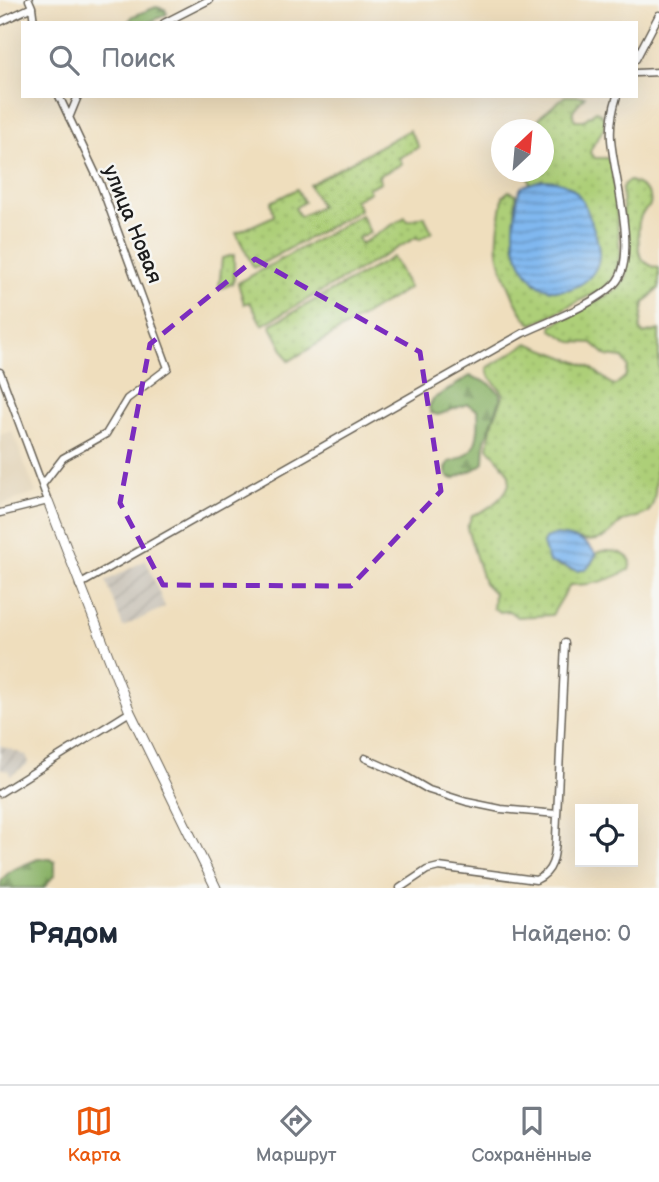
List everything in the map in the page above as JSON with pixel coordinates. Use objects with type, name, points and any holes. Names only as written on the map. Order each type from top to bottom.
[{"type":"street","points":[[168,21],[209,0]]},
{"type":"street","points":[[0,22],[30,4]]},
{"type":"street","points":[[638,55],[659,15]]},
{"type":"street","points":[[638,73],[659,72]]},
{"type":"street","name":"улица Новая","points":[[43,484],[63,458],[106,434],[127,399],[168,368],[100,183],[60,98]]},
{"type":"street","points":[[69,118],[77,98]]},
{"type":"street","points":[[79,585],[523,333],[562,316],[607,291],[619,277],[625,242],[611,139],[617,98]]},
{"type":"street","points":[[0,372],[79,585],[130,712],[216,888]]},
{"type":"street","points":[[0,513],[48,501]]},
{"type":"street","points":[[400,888],[427,870],[439,866],[536,880],[544,876],[552,865],[555,855],[565,643]]},
{"type":"street","points":[[0,793],[130,712]]},
{"type":"street","points":[[365,758],[429,790],[467,802],[557,814]]},
{"type":"highlighted area","points":[[255,259],[420,352],[441,491],[351,586],[163,585],[120,503],[150,344]]},
{"type":"shaded area","points":[[12,431],[36,493],[0,505],[0,435]]},
{"type":"shaded area","points":[[146,560],[165,607],[123,627],[106,581]]},
{"type":"shaded area","points":[[0,745],[27,756],[28,764],[10,776],[9,771],[0,768]]},
{"type":"green space","points":[[156,7],[165,9],[167,14],[152,21],[129,21],[133,16]]},
{"type":"green space","points":[[563,98],[583,98],[574,110],[575,120],[584,120],[596,111],[602,115],[604,126],[590,153],[595,158],[607,158],[612,164],[620,252],[616,272],[605,288],[533,324],[522,313],[511,291],[502,268],[498,237],[503,196],[509,191],[516,194],[514,243],[517,254],[535,282],[542,182],[554,182],[554,119],[539,119]]},
{"type":"green space","points":[[409,130],[419,147],[399,158],[402,164],[378,176],[381,182],[368,188],[370,192],[355,200],[360,210],[254,268],[236,233],[274,216],[271,202],[297,189],[304,202],[295,208],[300,217],[321,206],[309,185]]},
{"type":"green space","points":[[630,181],[643,188],[650,198],[649,207],[639,221],[640,255],[646,263],[659,268],[659,288],[644,303],[640,329],[643,334],[659,330],[659,452],[654,499],[647,513],[624,521],[603,538],[585,540],[554,535],[555,565],[578,571],[591,564],[598,552],[612,551],[621,553],[631,561],[629,570],[600,582],[570,585],[552,615],[517,617],[509,611],[500,612],[493,608],[494,593],[484,583],[467,528],[472,515],[497,501],[509,482],[505,468],[488,447],[491,427],[504,394],[489,376],[487,368],[528,343],[590,367],[614,386],[625,377],[628,367],[623,358],[607,356],[592,343],[572,342],[552,330],[552,325],[618,289],[627,277],[622,189],[625,183]]},
{"type":"green space","points":[[361,215],[370,232],[358,238],[361,244],[405,217],[408,221],[424,216],[432,232],[419,240],[417,237],[262,325],[250,302],[244,304],[238,283]]},
{"type":"green space","points":[[234,255],[232,284],[219,289],[222,258]]},
{"type":"green space","points":[[393,257],[409,288],[289,361],[270,325]]},
{"type":"green space","points":[[470,376],[489,383],[501,394],[485,441],[484,463],[453,479],[447,476],[446,469],[449,462],[466,455],[475,444],[478,410],[467,404],[438,415],[431,413],[429,407],[433,399]]},
{"type":"green space","points":[[38,859],[55,862],[55,874],[44,888],[0,888],[4,877],[9,873]]},
{"type":"water","points":[[557,181],[580,196],[597,239],[599,257],[593,273],[580,285],[562,290],[545,288],[534,281],[521,264],[516,251],[514,225],[522,186]]},
{"type":"water","points":[[554,535],[572,538],[588,545],[596,555],[588,568],[578,571],[549,562],[543,544],[545,539]]}]
